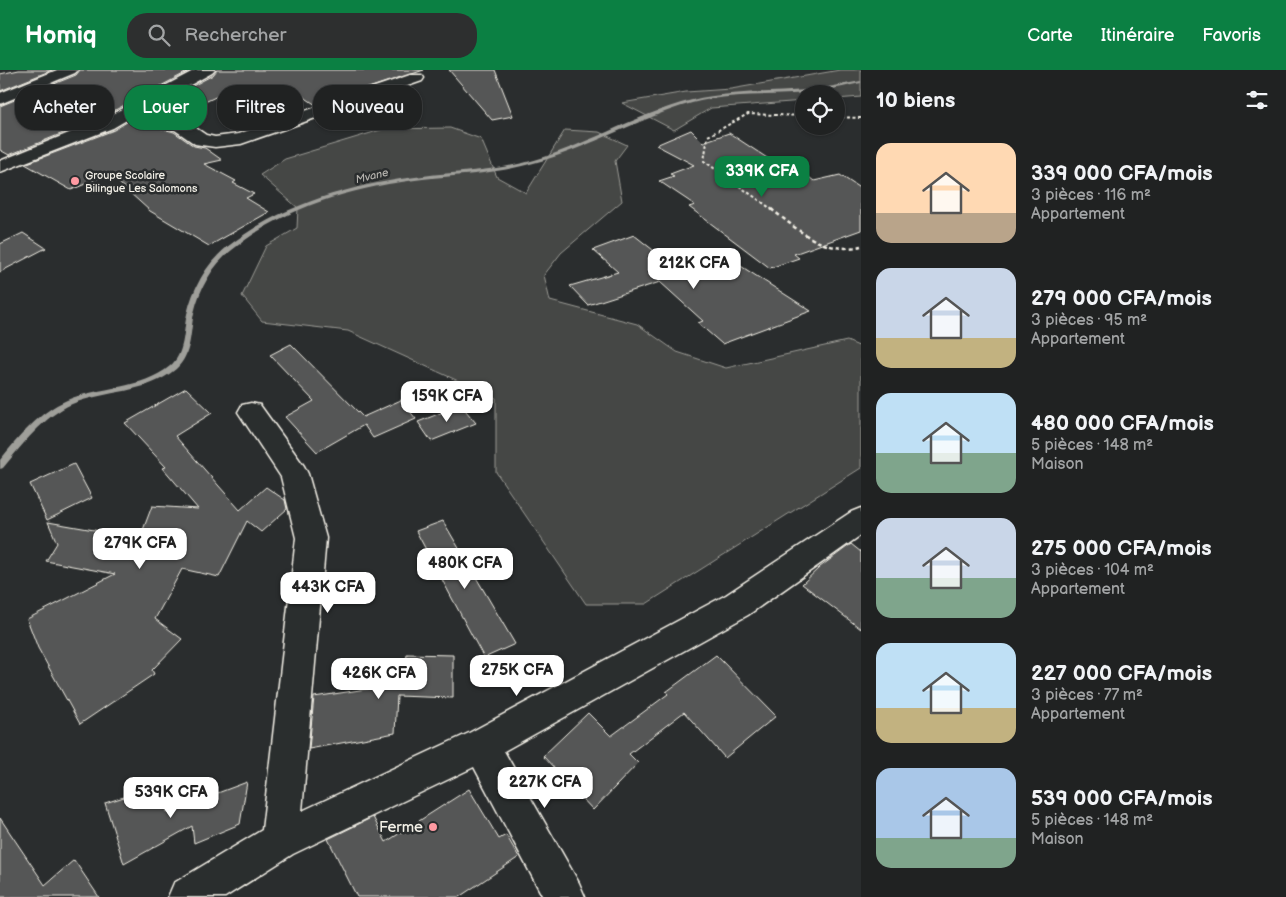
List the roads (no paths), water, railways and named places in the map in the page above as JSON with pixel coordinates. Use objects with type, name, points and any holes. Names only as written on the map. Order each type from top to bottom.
[{"type":"street","points":[[0,99],[70,70]]},
{"type":"street","points":[[180,85],[207,70]]},
{"type":"street","points":[[187,130],[201,140],[215,142],[241,139],[416,78]]},
{"type":"street","points":[[0,167],[124,116]]},
{"type":"street","points":[[251,412],[294,474],[311,538],[280,841]]},
{"type":"street","points":[[188,897],[280,841],[481,745],[737,605],[861,520]]},
{"type":"street","points":[[481,745],[565,897]]},
{"type":"waterway","name":"Mvane","points":[[0,466],[40,421],[59,407],[83,398],[150,381],[174,367],[183,353],[190,315],[197,293],[213,264],[230,248],[250,234],[271,221],[293,211],[315,202],[362,188],[425,177],[494,170],[542,160],[648,117],[708,98],[742,94],[810,91],[861,82]]},
{"type":"place","name":"Groupe Scolaire Bilingue Les Salomons","points":[[75,181]]},
{"type":"place","name":"Ferme","points":[[433,827]]}]
